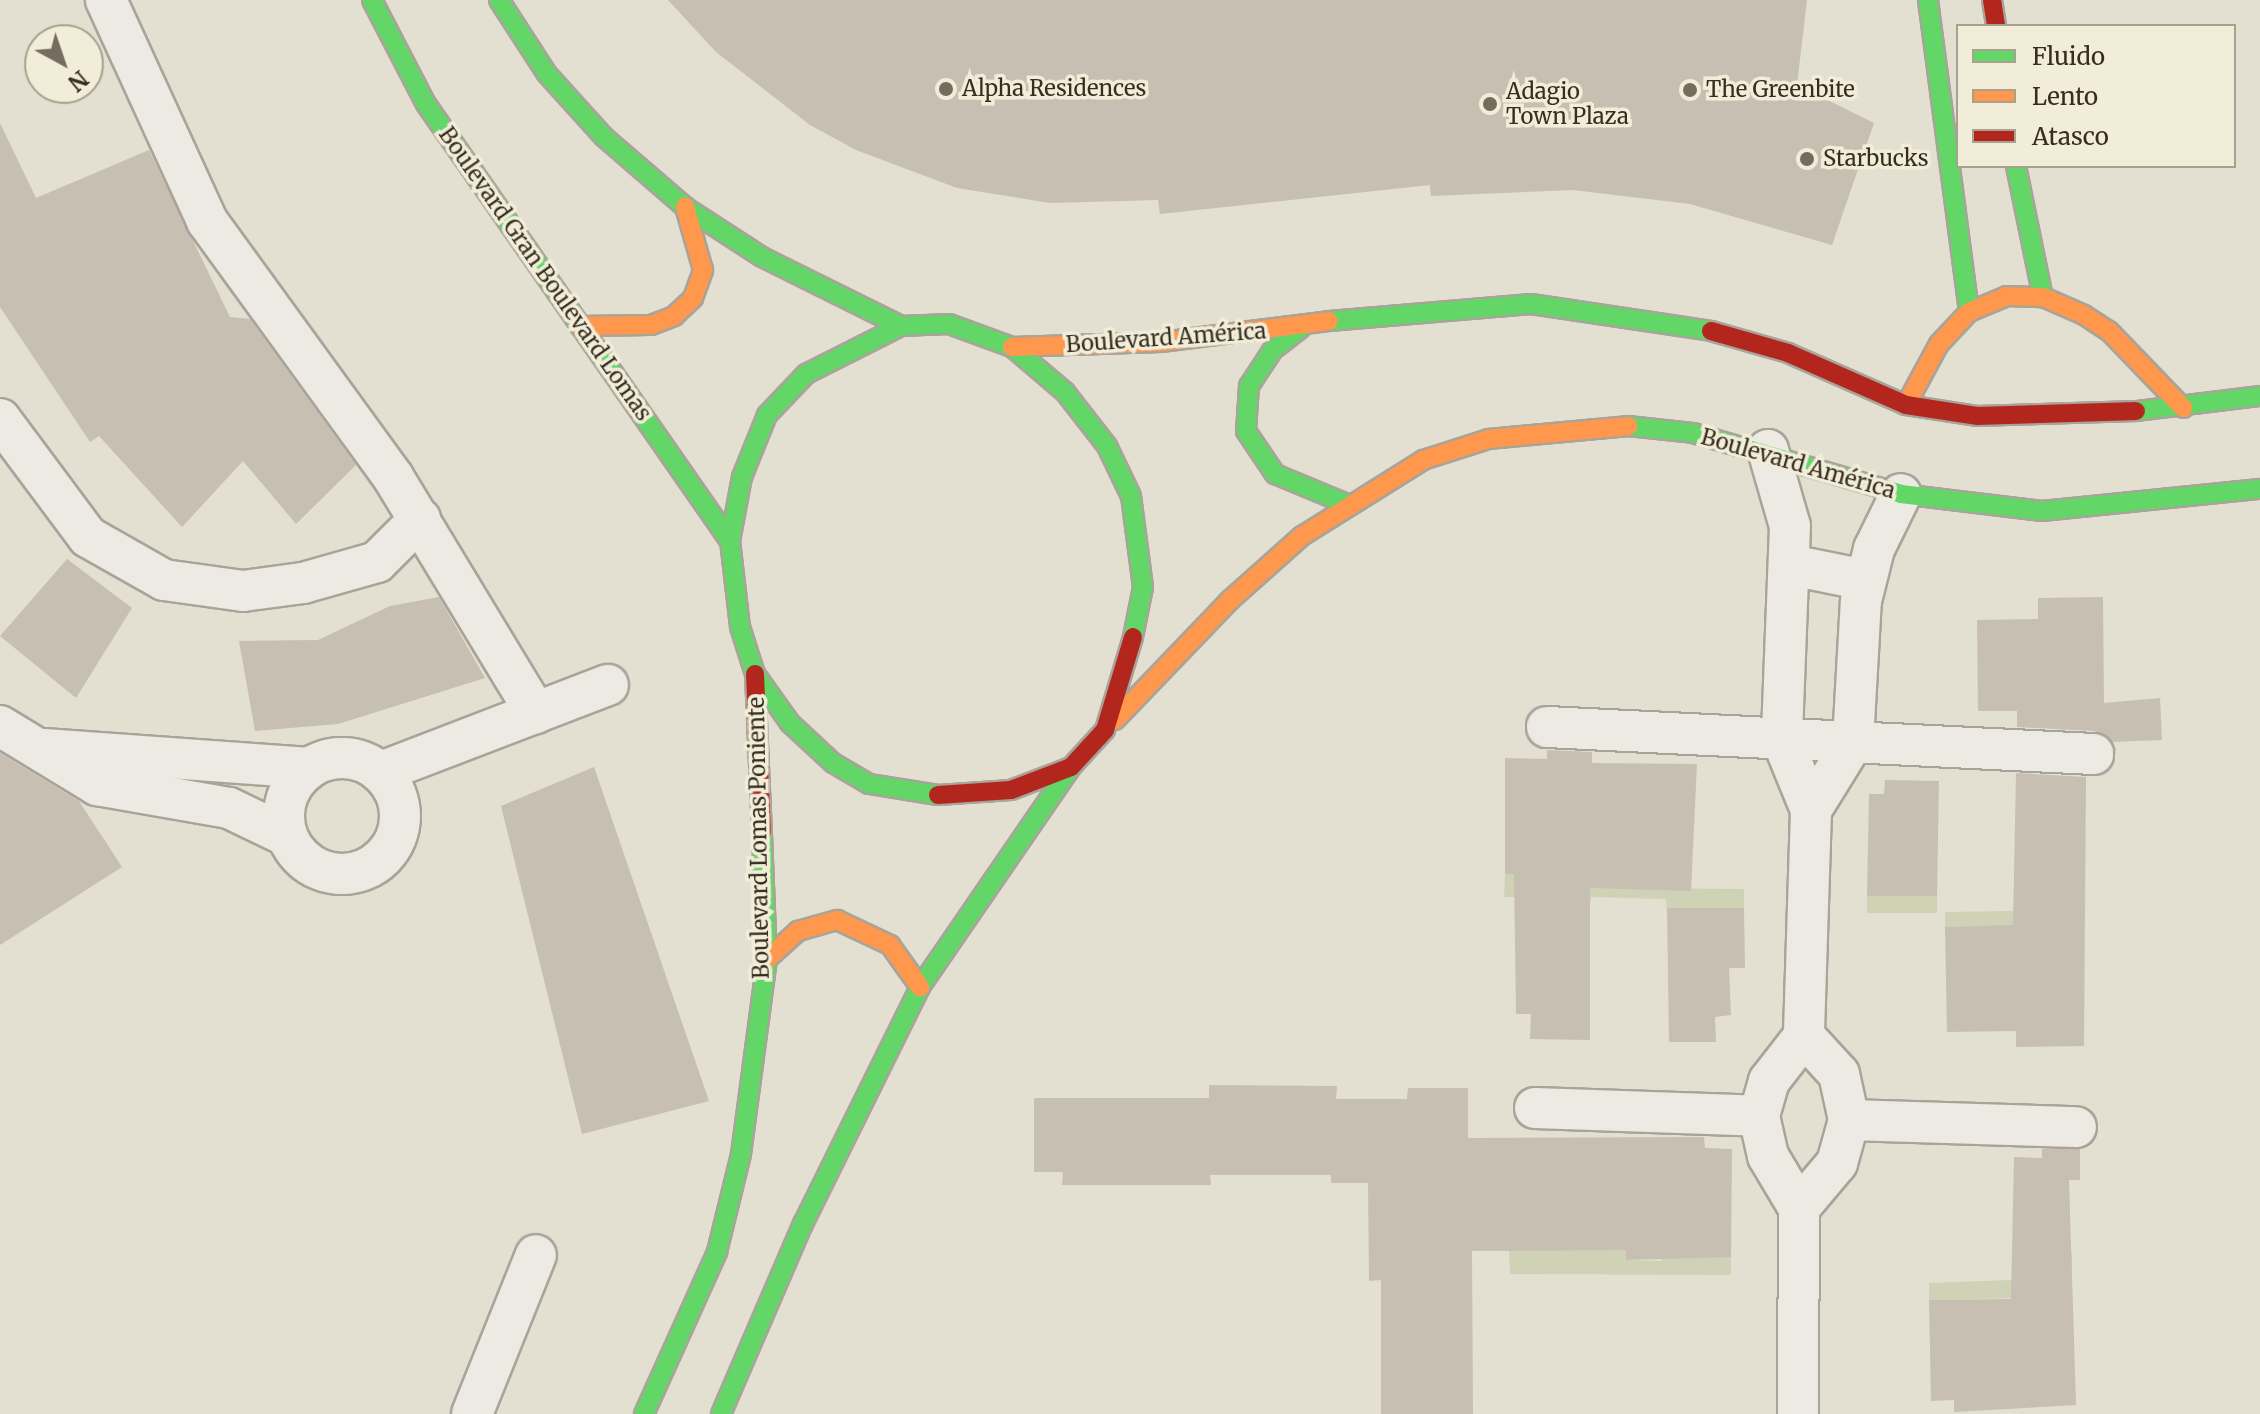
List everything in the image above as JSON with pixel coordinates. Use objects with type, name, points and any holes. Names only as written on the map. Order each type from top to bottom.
[{"type":"main road","name":"Boulevard Gran Boulevard Lomas","points":[[372,0],[426,104],[730,541]]},
{"type":"main road","points":[[499,0],[547,74],[604,137],[685,207],[762,257],[901,326]]},
{"type":"main road","points":[[1928,0],[1969,312]]},
{"type":"main road","points":[[1992,0],[1996,24]]},
{"type":"main road","points":[[2016,168],[2043,297]]},
{"type":"main road","points":[[580,326],[651,325],[674,316],[693,298],[703,270],[685,207]]},
{"type":"main road","points":[[1906,405],[1939,344],[1969,312],[2007,296],[2043,297],[2109,331],[2183,408]]},
{"type":"main road","name":"Boulevard América","points":[[1012,347],[1301,328],[1431,309],[1531,304],[1675,321],[1788,353],[1906,405],[2045,419],[2183,408],[2260,396]]},
{"type":"main road","points":[[1071,767],[1011,790],[952,797],[869,784],[833,763],[790,723],[755,674],[732,588],[730,541],[742,477],[767,415],[806,374],[901,326],[949,324],[1012,347],[1065,392],[1107,446],[1131,496],[1143,587],[1128,664],[1105,730]]},
{"type":"main road","points":[[1301,328],[1272,351],[1249,386],[1246,431],[1275,474],[1347,504]]},
{"type":"main road","name":"Boulevard América","points":[[1071,767],[1229,601],[1347,504],[1423,460],[1489,439],[1563,428],[1693,433],[1768,450],[1901,494],[2042,511],[2260,489]]},
{"type":"main road","name":"Boulevard Lomas Poniente","points":[[644,1414],[717,1252],[741,1154],[767,959],[755,674]]},
{"type":"main road","points":[[721,1414],[803,1224],[920,987],[1071,767]]},
{"type":"main road","points":[[767,959],[798,931],[837,920],[890,945],[920,987]]},
{"type":"street","points":[[106,0],[207,221],[420,519],[536,713]]},
{"type":"street","points":[[0,419],[88,537],[164,580],[243,591],[303,583],[377,562],[420,519]]},
{"type":"street","points":[[1768,450],[1790,526],[1791,565],[1782,739],[1811,810],[1804,1036],[1769,1081],[1759,1116],[1768,1156],[1799,1208],[1798,1414]]},
{"type":"street","points":[[1811,810],[1853,742],[1865,580],[1901,494]]},
{"type":"street","points":[[1791,565],[1865,580]]},
{"type":"street","points":[[381,772],[608,685]]},
{"type":"street","points":[[0,726],[32,748],[97,785],[229,808],[287,836],[310,865],[328,873],[356,871],[381,858],[393,843],[400,806],[381,772],[346,758],[309,768],[32,748]]},
{"type":"street","points":[[1547,727],[2093,754]]},
{"type":"street","points":[[287,836],[286,798],[309,768]]},
{"type":"street","points":[[1799,1208],[1837,1163],[1849,1120],[1839,1074],[1804,1036]]},
{"type":"street","points":[[1535,1108],[1759,1116]]},
{"type":"street","points":[[1849,1120],[2076,1127]]},
{"type":"street","points":[[472,1414],[536,1255]]},
{"type":"green space","points":[[1505,874],[1536,874],[1592,888],[1744,889],[1744,908],[1667,916],[1666,899],[1591,897],[1590,908],[1515,909],[1515,897],[1504,897]]},
{"type":"green space","points":[[1867,896],[1937,896],[1937,913],[1867,913]]},
{"type":"green space","points":[[2013,911],[2083,934],[1979,926],[1950,927],[1945,938],[1945,912]]},
{"type":"green space","points":[[1663,1231],[1681,1257],[1731,1257],[1731,1275],[1510,1274],[1509,1250],[1626,1250],[1627,1260],[1662,1261]]},
{"type":"green space","points":[[2072,1254],[2072,1297],[1929,1300],[1929,1283],[2011,1280],[2047,1255]]},
{"type":"building","name":"Adagio Town Plaza","points":[[668,0],[1807,0],[1797,85],[1874,123],[1832,245],[1690,204],[1573,190],[1431,196],[1430,185],[1160,214],[1158,200],[1050,203],[957,188],[856,150],[810,125],[716,52]]},
{"type":"building","points":[[0,123],[36,198],[149,150],[230,317],[250,319],[356,465],[296,524],[243,461],[182,527],[99,436],[90,442],[0,307]]},
{"type":"building","points":[[67,559],[132,608],[76,698],[0,636]]},
{"type":"building","points":[[439,597],[485,678],[338,724],[255,731],[239,641],[318,640],[390,606]]},
{"type":"building","points":[[2103,597],[2104,703],[2160,698],[2162,740],[2112,742],[2094,731],[2017,727],[2017,711],[1978,711],[1977,620],[2038,619],[2038,598]]},
{"type":"building","points":[[1547,750],[1592,752],[1592,763],[1697,764],[1691,891],[1590,888],[1590,1040],[1530,1039],[1531,1014],[1516,1014],[1514,874],[1505,874],[1505,758],[1547,759]]},
{"type":"building","points":[[0,753],[79,801],[122,867],[0,945]]},
{"type":"building","points":[[594,767],[709,1101],[582,1134],[501,806]]},
{"type":"building","points":[[2016,773],[2086,777],[2084,1046],[2016,1047],[2016,1031],[1947,1032],[1945,927],[2013,925]]},
{"type":"building","points":[[1885,780],[1939,781],[1937,896],[1867,896],[1869,794],[1884,794]]},
{"type":"building","points":[[1667,908],[1744,908],[1745,968],[1729,968],[1731,1015],[1715,1017],[1716,1042],[1669,1042]]},
{"type":"building","points":[[1209,1085],[1337,1086],[1336,1099],[1407,1099],[1408,1088],[1468,1088],[1468,1138],[1704,1137],[1705,1148],[1732,1149],[1731,1257],[1626,1260],[1626,1250],[1472,1251],[1473,1414],[1381,1414],[1381,1280],[1369,1281],[1368,1183],[1331,1183],[1331,1175],[1210,1175],[1211,1185],[1062,1185],[1063,1172],[1034,1172],[1034,1098],[1209,1098]]},
{"type":"building","points":[[2042,1149],[2080,1149],[2080,1180],[2069,1180],[2076,1405],[1954,1412],[1954,1400],[1931,1401],[1929,1300],[2011,1299],[2014,1157],[2042,1158]]},
{"type":"traffic: fast","points":[[372,0],[426,104],[730,541]]},
{"type":"traffic: fast","points":[[499,0],[547,74],[604,137],[685,207],[762,257],[901,326]]},
{"type":"traffic: fast","points":[[1928,0],[1969,312]]},
{"type":"traffic: fast","points":[[2016,168],[2043,297]]},
{"type":"traffic: fast","points":[[1329,321],[1531,304],[1711,331]]},
{"type":"traffic: fast","points":[[949,324],[1012,347],[1065,392],[1107,446],[1131,496],[1143,587],[1133,637]]},
{"type":"traffic: fast","points":[[938,795],[869,784],[833,763],[790,723],[755,674],[740,627],[730,541],[742,477],[767,415],[806,374],[901,326],[949,324]]},
{"type":"traffic: fast","points":[[1301,328],[1272,351],[1249,386],[1246,431],[1275,474],[1347,504]]},
{"type":"traffic: fast","points":[[2136,411],[2260,396]]},
{"type":"traffic: fast","points":[[1628,426],[1693,433],[1901,494],[2042,511],[2260,489]]},
{"type":"traffic: fast","points":[[721,1414],[803,1224],[920,987],[1071,767]]},
{"type":"traffic: fast","points":[[644,1414],[717,1252],[741,1154],[767,959],[762,832]]},
{"type":"traffic: slow","points":[[580,326],[651,325],[674,316],[693,298],[703,270],[685,207]]},
{"type":"traffic: slow","points":[[1906,405],[1939,344],[1969,312],[2007,296],[2043,297],[2084,315],[2109,331],[2183,408]]},
{"type":"traffic: slow","points":[[1012,347],[1161,342],[1329,321]]},
{"type":"traffic: slow","points":[[1115,720],[1229,601],[1302,536],[1423,460],[1489,439],[1628,426]]},
{"type":"traffic: slow","points":[[767,959],[798,931],[837,920],[890,945],[920,987]]},
{"type":"traffic: jam","points":[[1992,0],[1996,24]]},
{"type":"traffic: jam","points":[[1711,331],[1788,353],[1906,405],[1978,416],[2136,411]]},
{"type":"traffic: jam","points":[[938,795],[1011,790],[1071,767],[1105,730],[1133,637]]},
{"type":"traffic: jam","points":[[755,674],[762,832]]},
{"type":"place","name":"Alpha Residences","points":[[946,89]]},
{"type":"place","name":"The Greenbite","points":[[1690,90]]},
{"type":"place","name":"Adagio Town Plaza","points":[[1490,104]]},
{"type":"place","name":"Starbucks","points":[[1807,159]]}]
